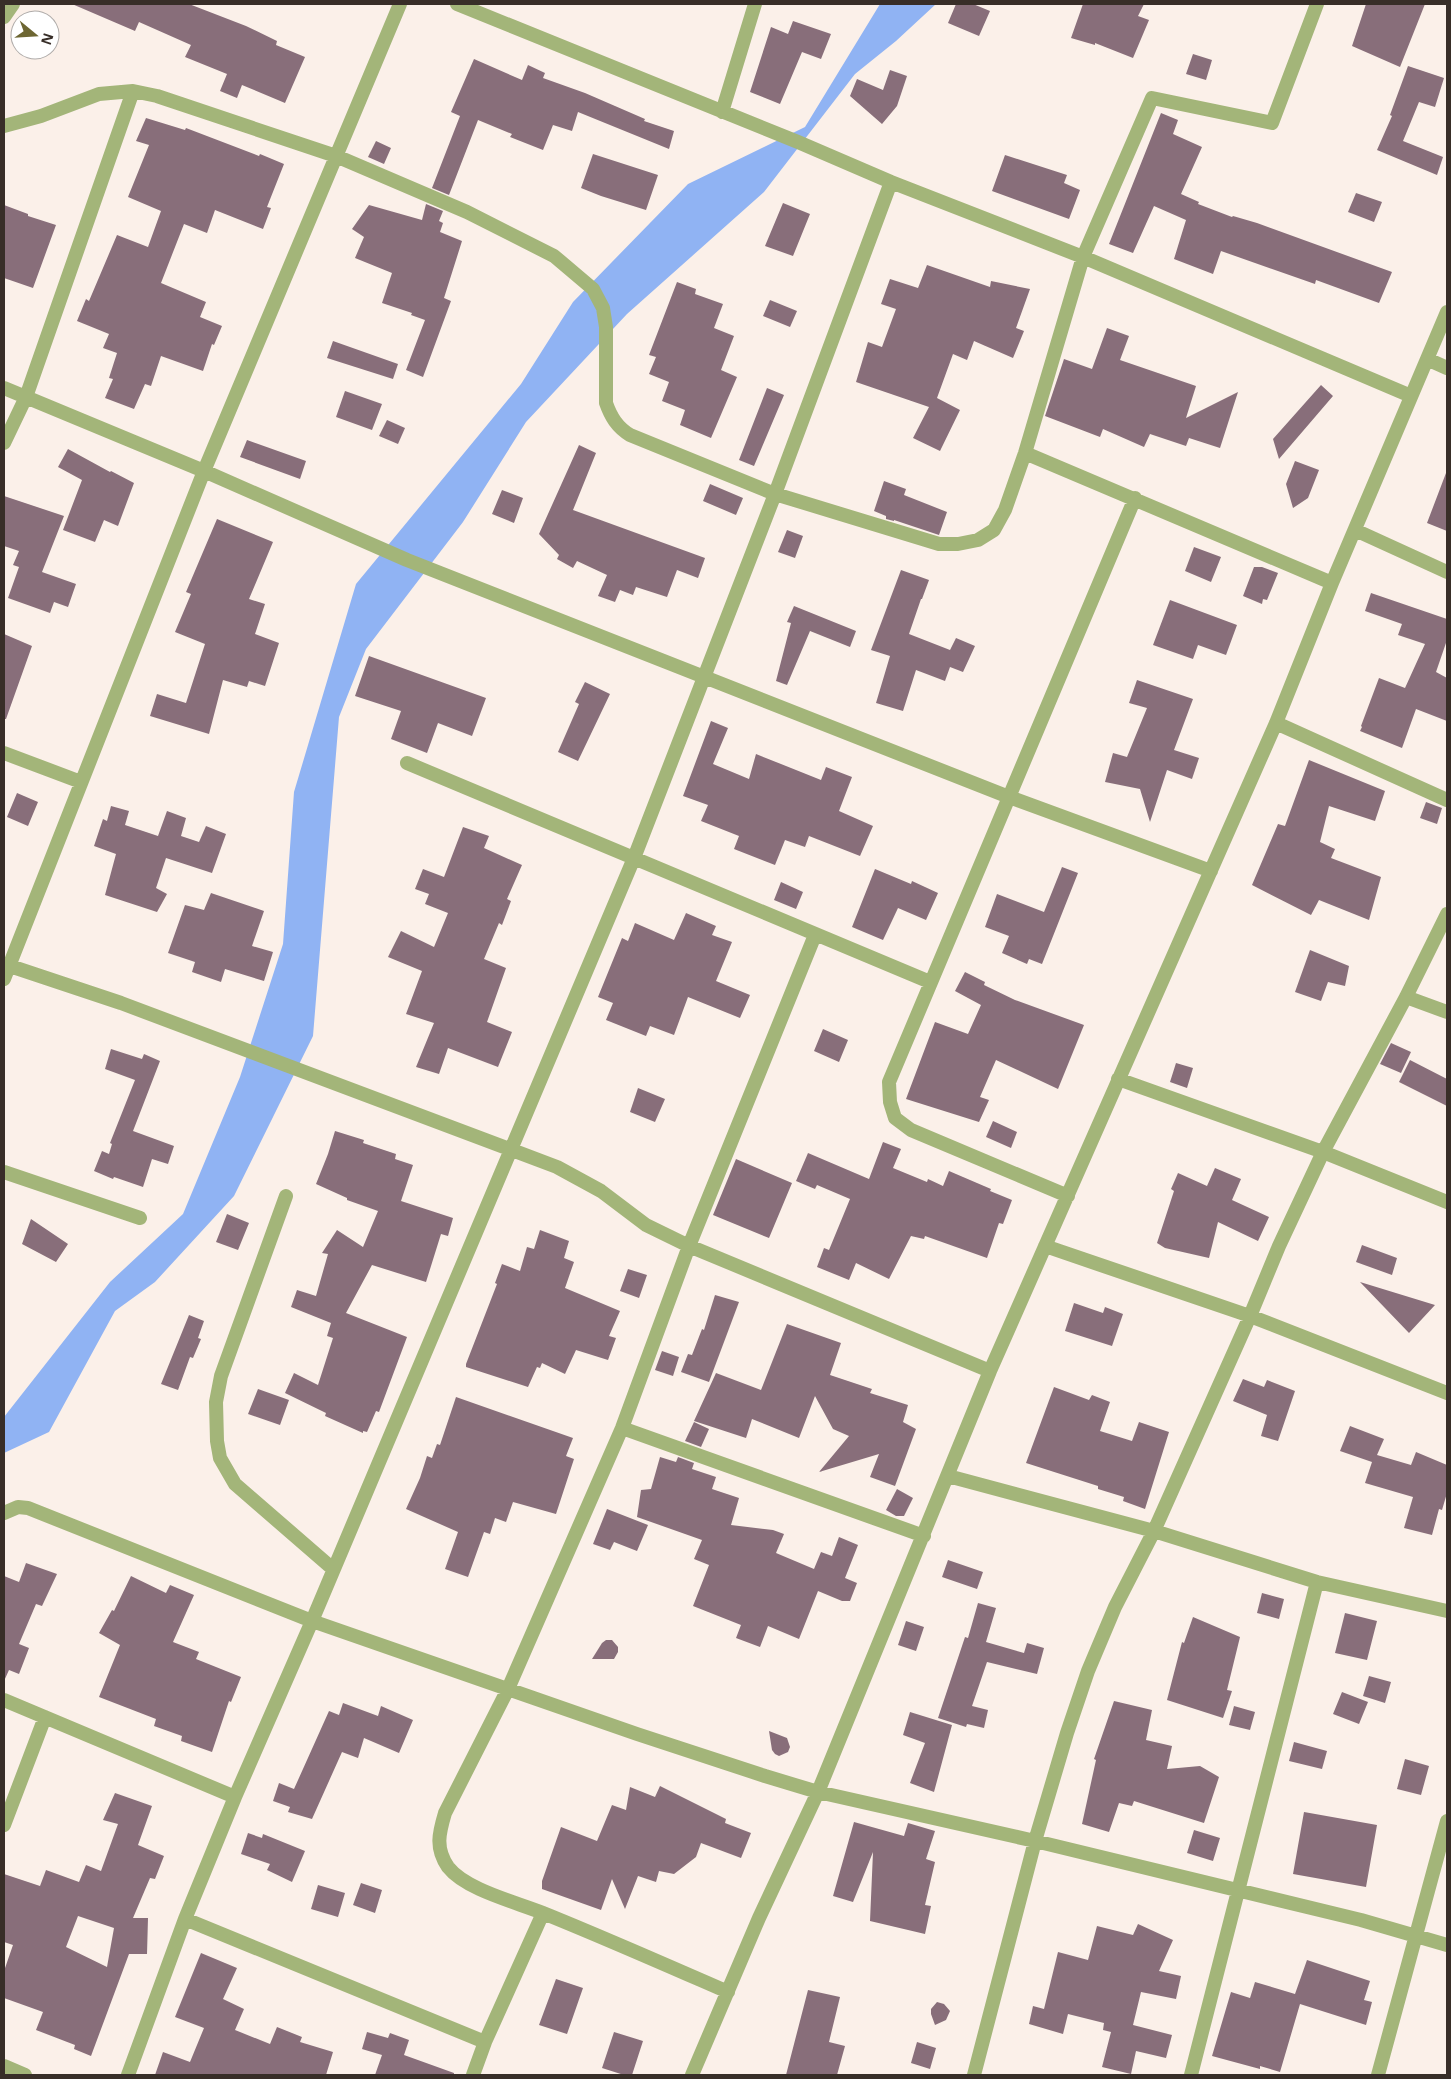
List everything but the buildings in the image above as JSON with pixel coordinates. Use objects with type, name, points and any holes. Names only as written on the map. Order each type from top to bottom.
[{"type":"street","points":[[4,17],[13,4]]},
{"type":"street","points":[[400,4],[204,471],[5,970],[121,1004],[557,1167],[601,1191],[646,1225],[689,1246],[990,1371]]},
{"type":"street","points":[[457,4],[891,182],[1083,257],[1411,396]]},
{"type":"street","points":[[722,112],[755,4]]},
{"type":"street","points":[[4,126],[41,116],[99,94],[133,91],[157,96],[336,156],[467,212],[554,256],[593,289],[603,308],[606,327],[606,403],[610,414],[621,430],[775,494],[939,544],[958,544],[978,540],[994,530],[1005,510],[1025,453],[1083,257],[1152,98],[1272,123],[1317,4]]},
{"type":"street","points":[[4,443],[26,397],[133,91]]},
{"type":"street","points":[[128,2075],[186,1919],[235,1797],[312,1621],[634,858],[775,494],[891,182]]},
{"type":"street","points":[[692,2075],[759,1918],[818,1792],[990,1371],[1276,722],[1332,583],[1447,312]]},
{"type":"street","points":[[1427,359],[1447,368]]},
{"type":"street","points":[[4,388],[204,471],[407,560],[1008,797],[1211,871]]},
{"type":"street","points":[[1025,453],[1332,583]]},
{"type":"street","points":[[1068,1196],[911,1130],[894,1118],[890,1102],[889,1082],[1135,498]]},
{"type":"street","points":[[1355,530],[1447,572]]},
{"type":"street","points":[[1276,722],[1447,800]]},
{"type":"street","points":[[4,752],[81,782]]},
{"type":"street","points":[[406,763],[930,982]]},
{"type":"street","points":[[974,2075],[1035,1841],[1067,1732],[1088,1670],[1115,1607],[1154,1531],[1250,1316],[1279,1246],[1323,1152],[1406,997],[1447,914]]},
{"type":"street","points":[[728,1992],[463,1880],[449,1868],[439,1849],[439,1833],[445,1813],[508,1689],[622,1428],[689,1246],[815,935]]},
{"type":"street","points":[[1406,997],[1447,1012]]},
{"type":"street","points":[[1118,1080],[1323,1152],[1447,1202]]},
{"type":"street","points":[[4,1172],[140,1218]]},
{"type":"street","points":[[286,1196],[221,1376],[216,1402],[217,1442],[220,1458],[235,1484],[333,1569]]},
{"type":"street","points":[[1045,1246],[1250,1316],[1447,1393]]},
{"type":"street","points":[[622,1428],[924,1536]]},
{"type":"street","points":[[948,1476],[1154,1531],[1316,1582],[1447,1611]]},
{"type":"street","points":[[4,1513],[18,1507],[28,1508],[312,1621],[637,1734],[818,1792],[1035,1841],[1361,1920],[1447,1945]]},
{"type":"street","points":[[1191,2075],[1316,1582]]},
{"type":"street","points":[[4,1700],[235,1797]]},
{"type":"street","points":[[4,1825],[45,1717]]},
{"type":"street","points":[[1378,2075],[1447,1821]]},
{"type":"street","points":[[473,2075],[485,2042],[543,1913]]},
{"type":"street","points":[[186,1919],[485,2042]]},
{"type":"street","points":[[4,2066],[24,2075]]},
{"type":"water","points":[[880,4],[936,4],[896,41],[855,74],[764,192],[627,314],[526,422],[463,522],[366,649],[339,717],[313,1036],[234,1196],[155,1282],[115,1311],[49,1432],[4,1453],[4,1417],[110,1282],[183,1214],[240,1077],[283,944],[294,792],[356,584],[521,384],[573,302],[688,184],[805,127]]}]
